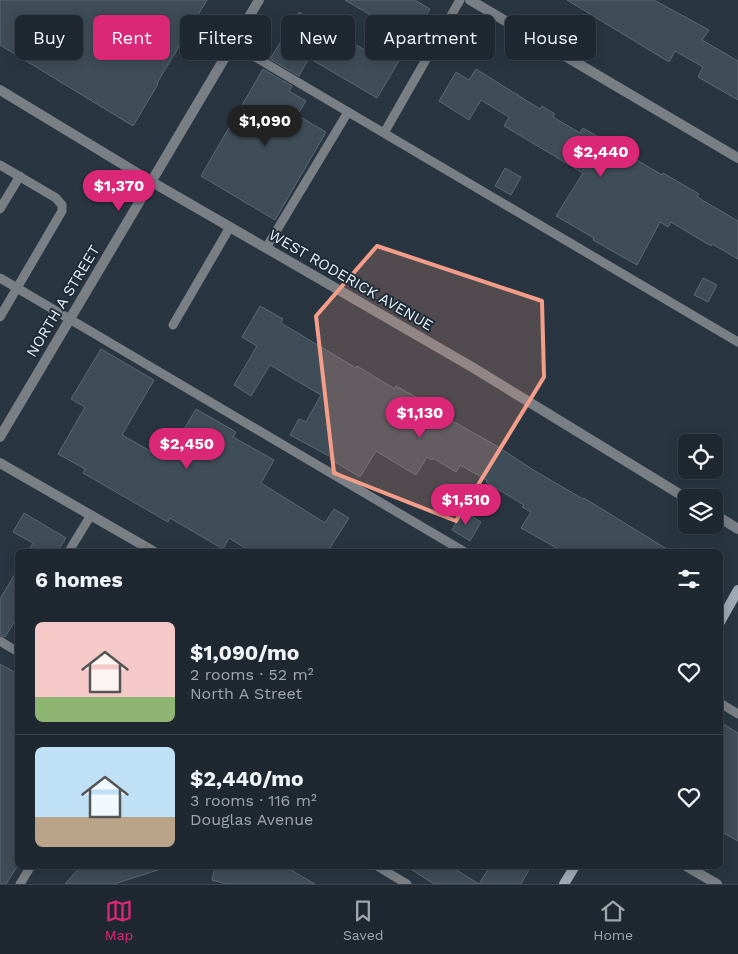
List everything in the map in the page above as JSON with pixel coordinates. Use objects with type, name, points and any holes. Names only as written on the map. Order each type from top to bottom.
[{"type":"street","name":"NORTH A STREET","points":[[250,15],[259,0]]},
{"type":"street","points":[[470,0],[738,158]]},
{"type":"street","name":"NORTH A STREET","points":[[1,431],[70,319],[224,60]]},
{"type":"street","name":"WEST RODERICK AVENUE","points":[[0,90],[152,182],[472,367],[678,493]]},
{"type":"street","points":[[0,463],[150,549]]},
{"type":"street","points":[[723,520],[738,529]]},
{"type":"street","points":[[723,617],[738,590]]},
{"type":"street","points":[[564,884],[573,869]]},
{"type":"street","points":[[691,869],[717,884]]},
{"type":"lane","points":[[384,133],[460,0]]},
{"type":"lane","points":[[260,60],[738,342]]},
{"type":"lane","points":[[266,248],[348,112]]},
{"type":"lane","points":[[0,165],[56,198],[62,205],[62,212],[0,317]]},
{"type":"lane","points":[[0,209],[20,176]]},
{"type":"lane","points":[[173,325],[230,227]]},
{"type":"lane","points":[[0,278],[460,549]]},
{"type":"lane","points":[[70,549],[91,515]]},
{"type":"lane","points":[[1,643],[15,650]]},
{"type":"lane","points":[[723,705],[738,714]]},
{"type":"lane","points":[[20,884],[29,869]]},
{"type":"lane","points":[[382,869],[407,884]]},
{"type":"highlighted area","points":[[377,246],[542,301],[544,377],[456,521],[334,473],[316,316]]},
{"type":"building","points":[[0,0],[207,0],[198,15],[180,15],[180,45],[133,126],[25,60],[83,60],[83,15],[15,15],[15,54],[0,45]]},
{"type":"building","points":[[345,0],[415,0],[430,9],[426,15],[371,15]]},
{"type":"building","points":[[567,0],[654,0],[709,30],[702,40],[738,61],[738,100],[698,77],[703,67],[675,51],[669,62],[596,18],[596,15],[592,15]]},
{"type":"building","points":[[281,41],[281,60],[308,60],[299,76],[271,60]]},
{"type":"building","points":[[355,44],[365,50],[365,60],[400,60],[377,98],[312,60],[355,60]]},
{"type":"building","points":[[263,69],[292,86],[289,91],[306,101],[297,115],[326,132],[275,220],[201,176]]},
{"type":"building","points":[[476,69],[540,109],[542,106],[555,114],[553,117],[580,133],[583,128],[662,175],[663,173],[699,194],[697,197],[738,221],[738,259],[712,244],[711,246],[671,222],[668,227],[660,222],[637,265],[556,216],[583,173],[504,126],[509,117],[481,100],[469,120],[439,101],[456,72],[469,80]]},
{"type":"building","points":[[505,168],[521,177],[511,195],[495,186]]},
{"type":"building","points":[[703,278],[717,285],[708,302],[694,295]]},
{"type":"building","points":[[260,306],[283,319],[281,323],[356,368],[357,366],[395,389],[396,386],[425,402],[450,417],[449,419],[667,549],[558,549],[521,528],[531,512],[522,507],[524,505],[486,482],[487,480],[460,465],[456,472],[433,458],[432,460],[427,457],[416,475],[376,451],[360,477],[330,459],[331,457],[290,435],[299,419],[306,422],[321,395],[270,365],[251,396],[234,385],[257,346],[242,337]]},
{"type":"building","points":[[101,349],[154,380],[122,435],[166,460],[196,409],[236,432],[233,437],[274,460],[261,483],[325,523],[334,509],[349,518],[329,549],[247,549],[229,538],[223,549],[170,518],[168,522],[83,473],[85,469],[58,454],[85,407],[71,399]]},
{"type":"building","points":[[463,511],[481,522],[470,541],[452,530]]},
{"type":"building","points":[[24,513],[66,538],[59,549],[29,549],[33,543],[13,532]]},
{"type":"building","points":[[15,574],[15,621],[5,637],[0,635],[0,599]]},
{"type":"building","points":[[0,664],[15,672],[15,869],[6,884],[0,884]]},
{"type":"building","points":[[723,724],[738,733],[738,841],[723,833]]},
{"type":"building","points":[[78,869],[158,869],[114,884],[65,884]]},
{"type":"building","points":[[214,869],[289,869],[315,884],[226,884],[212,880]]},
{"type":"building","points":[[411,869],[455,869],[479,884],[434,884]]},
{"type":"building","points":[[488,869],[529,869],[521,884],[479,884]]}]
